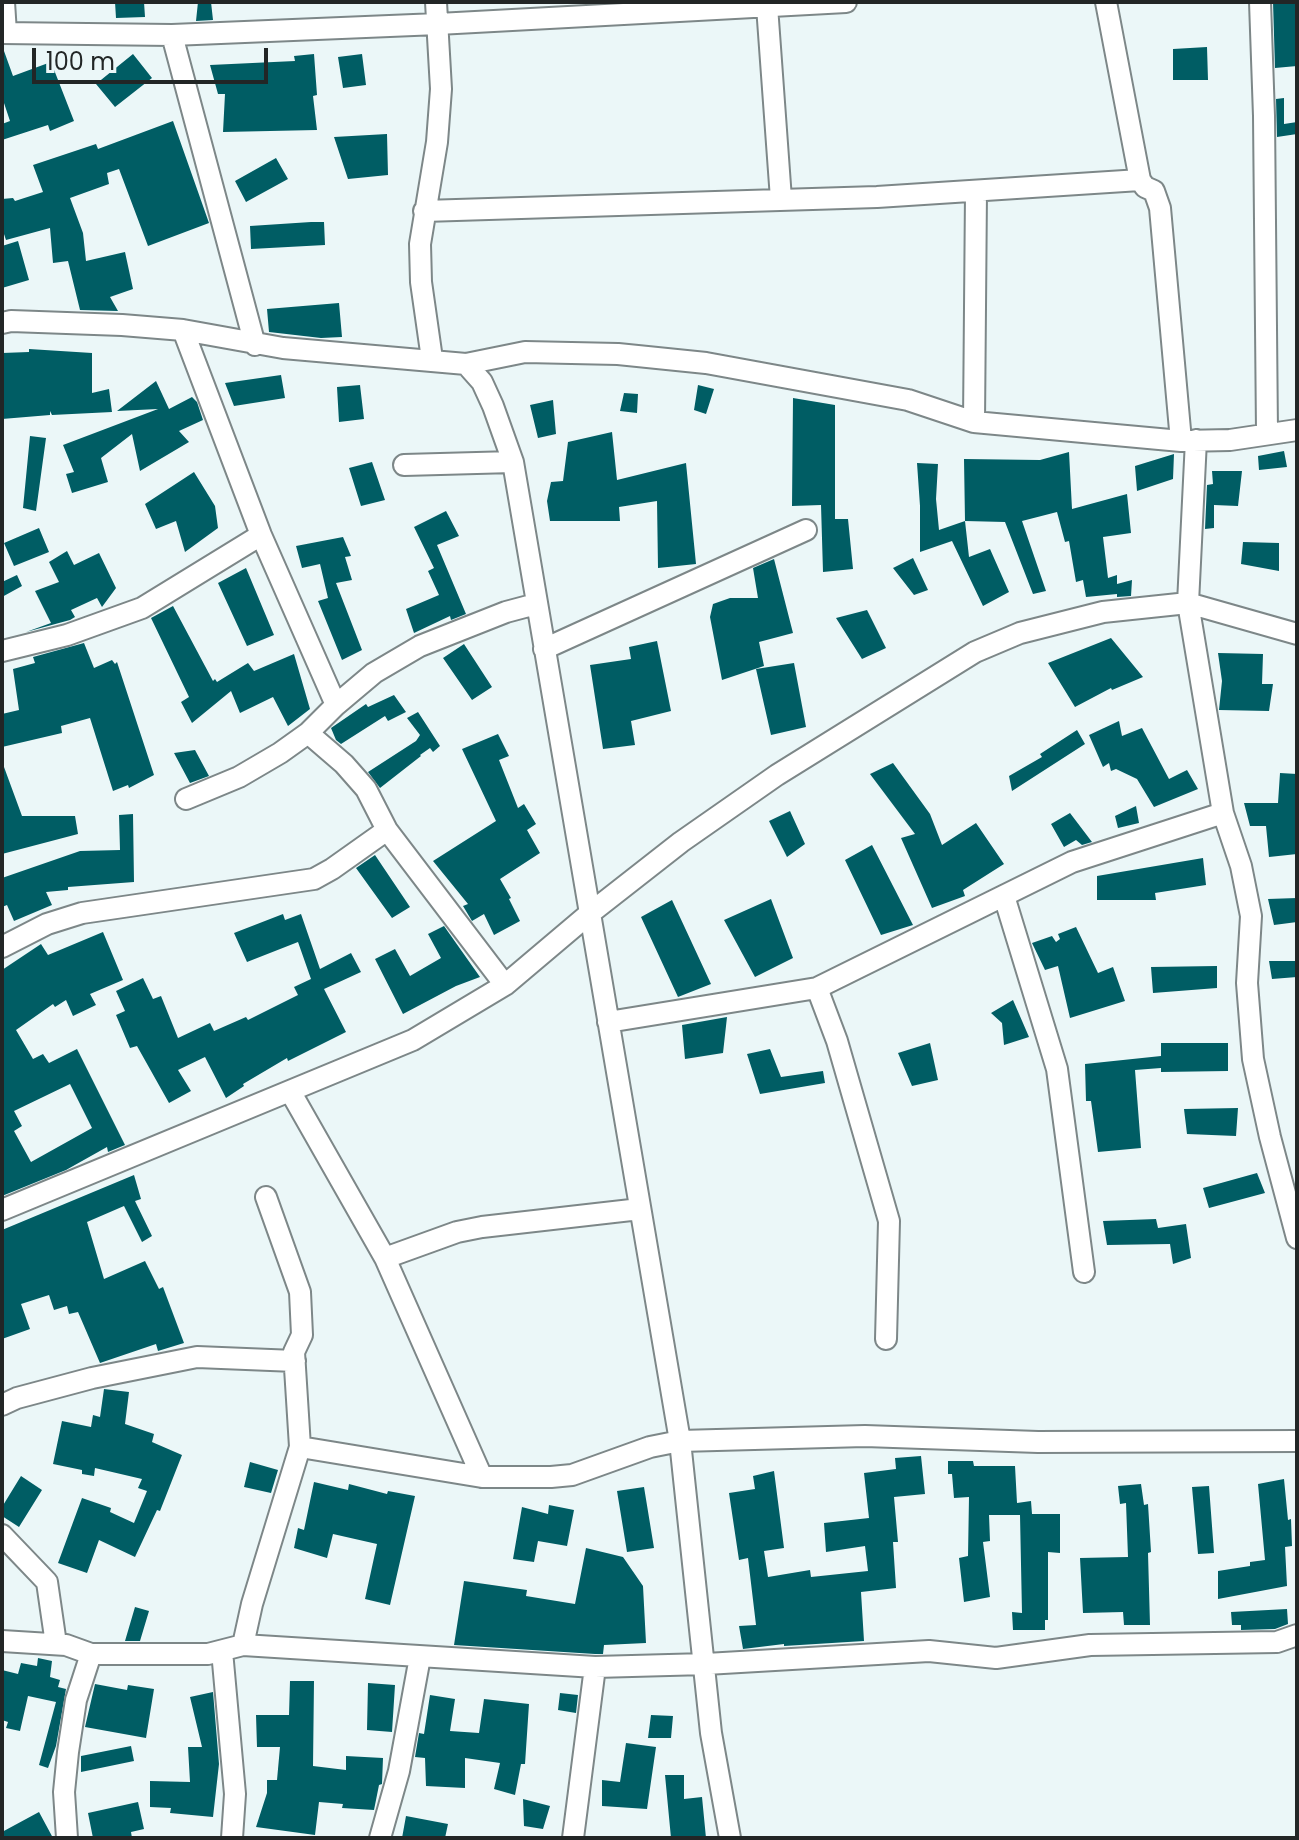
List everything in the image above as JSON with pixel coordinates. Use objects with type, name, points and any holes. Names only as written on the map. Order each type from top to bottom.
[{"type":"street","points":[[4,2],[4,33],[172,35],[438,24],[656,6],[846,2]]},
{"type":"street","points":[[432,359],[421,282],[420,244],[439,119],[441,76],[436,2]]},
{"type":"street","points":[[1106,2],[1140,180],[1145,187],[1154,191],[1160,208],[1189,441],[1188,603],[1223,813],[1241,866],[1251,916],[1247,983],[1253,1059],[1297,1238]]},
{"type":"street","points":[[1260,2],[1267,433]]},
{"type":"street","points":[[767,6],[781,199]]},
{"type":"street","points":[[172,35],[255,345]]},
{"type":"street","points":[[424,211],[976,192],[1140,180]]},
{"type":"street","points":[[974,422],[976,192]]},
{"type":"street","points":[[2,323],[107,324],[183,330],[255,345],[466,364],[525,352],[618,354],[706,363],[908,400],[974,422],[1189,441],[1230,440],[1297,430]]},
{"type":"street","points":[[183,330],[261,535],[336,705]]},
{"type":"street","points":[[466,364],[482,382],[513,462],[680,1441],[711,1733],[730,1838]]},
{"type":"street","points":[[404,465],[513,462]]},
{"type":"street","points":[[544,649],[806,530]]},
{"type":"street","points":[[2,651],[67,635],[142,608],[261,535]]},
{"type":"street","points":[[2,1210],[413,1040],[505,985],[681,842],[777,775],[975,652],[1020,633],[1103,612],[1188,603],[1297,634]]},
{"type":"street","points":[[186,799],[239,777],[308,733],[374,673],[420,646],[506,612],[536,604]]},
{"type":"street","points":[[308,733],[344,764],[366,789],[387,830],[505,985]]},
{"type":"street","points":[[608,1022],[817,988],[1072,862],[1223,813]]},
{"type":"street","points":[[2,947],[47,924],[82,913],[314,879],[387,830]]},
{"type":"street","points":[[1004,896],[1057,1069],[1084,1272]]},
{"type":"street","points":[[817,988],[837,1041],[889,1221],[886,1339]]},
{"type":"street","points":[[290,1091],[385,1258],[482,1477]]},
{"type":"street","points":[[243,1645],[252,1604],[300,1447],[294,1352],[302,1335],[300,1292],[266,1197]]},
{"type":"street","points":[[385,1258],[457,1232],[482,1227],[640,1209]]},
{"type":"street","points":[[2,1405],[92,1378],[197,1357],[295,1361]]},
{"type":"street","points":[[300,1447],[482,1477],[572,1475],[650,1447],[680,1441],[865,1436],[1038,1442],[1297,1441]]},
{"type":"street","points":[[2,1535],[47,1582],[56,1644]]},
{"type":"street","points":[[2,1641],[66,1645],[91,1654],[208,1654],[243,1645],[595,1667],[929,1651],[996,1658],[1090,1645],[1277,1642],[1297,1635]]},
{"type":"street","points":[[222,1651],[235,1794],[232,1838]]},
{"type":"street","points":[[67,1838],[64,1792],[68,1752],[76,1700],[91,1654]]},
{"type":"street","points":[[380,1838],[399,1771],[420,1657]]},
{"type":"street","points":[[573,1838],[595,1667]]},
{"type":"building","points":[[115,2],[144,2],[145,17],[116,18]]},
{"type":"building","points":[[198,2],[211,2],[213,20],[196,21]]},
{"type":"building","points":[[1273,2],[1297,2],[1297,66],[1275,68]]},
{"type":"building","points":[[1207,47],[1208,80],[1173,80],[1173,49]]},
{"type":"building","points":[[2,51],[13,76],[51,62],[74,121],[50,131],[48,125],[2,140],[2,124],[10,121],[2,97]]},
{"type":"building","points":[[133,54],[152,78],[115,107],[96,84]]},
{"type":"building","points":[[314,54],[317,95],[313,96],[317,130],[223,132],[225,94],[218,94],[210,65],[295,61],[294,56]]},
{"type":"building","points":[[362,54],[366,85],[343,88],[338,57]]},
{"type":"building","points":[[1284,98],[1284,124],[1297,122],[1297,134],[1277,137],[1276,99]]},
{"type":"building","points":[[173,121],[209,223],[148,246],[119,169],[107,173],[109,184],[70,198],[83,233],[86,261],[125,252],[133,289],[110,297],[118,311],[80,310],[68,261],[53,263],[50,228],[6,240],[2,228],[2,199],[13,198],[15,201],[43,192],[33,165],[96,144],[98,149]]},
{"type":"building","points":[[387,134],[388,175],[348,179],[334,137]]},
{"type":"building","points":[[276,158],[288,179],[246,202],[235,181]]},
{"type":"building","points":[[324,222],[325,245],[251,249],[250,226]]},
{"type":"building","points":[[18,241],[29,280],[2,288],[2,246]]},
{"type":"building","points":[[339,303],[342,337],[321,338],[269,332],[267,309]]},
{"type":"building","points":[[29,349],[92,353],[92,393],[109,389],[112,412],[52,415],[50,411],[50,415],[2,419],[2,353],[29,352]]},
{"type":"building","points":[[281,375],[285,398],[234,406],[225,383]]},
{"type":"building","points":[[156,381],[169,409],[192,397],[197,402],[203,420],[179,431],[189,442],[140,471],[132,434],[101,458],[108,482],[72,493],[66,474],[74,472],[63,445],[158,409],[117,411]]},
{"type":"building","points":[[360,385],[364,419],[339,422],[337,387]]},
{"type":"building","points":[[698,385],[714,389],[706,414],[694,410]]},
{"type":"building","points":[[624,393],[638,394],[637,413],[620,411]]},
{"type":"building","points":[[793,398],[835,405],[835,519],[848,519],[853,569],[823,572],[821,505],[792,506]]},
{"type":"building","points":[[553,400],[556,434],[538,438],[530,405]]},
{"type":"building","points":[[612,432],[617,480],[686,463],[696,564],[658,568],[657,501],[619,507],[620,521],[550,521],[547,501],[551,482],[563,481],[568,442]]},
{"type":"building","points":[[30,436],[46,438],[36,511],[23,508]]},
{"type":"building","points":[[1284,451],[1287,467],[1259,470],[1258,456]]},
{"type":"building","points":[[1069,452],[1072,509],[1127,494],[1131,533],[1103,537],[1108,578],[1117,575],[1117,584],[1132,580],[1131,596],[1086,597],[1083,580],[1076,582],[1069,541],[1065,542],[1057,512],[1022,521],[1046,591],[1033,594],[1005,522],[965,521],[964,459],[1040,460]]},
{"type":"building","points":[[1174,454],[1173,479],[1137,491],[1135,466]]},
{"type":"building","points":[[372,462],[385,500],[361,506],[349,468]]},
{"type":"building","points":[[917,463],[938,464],[936,499],[939,530],[965,521],[969,557],[990,549],[1009,592],[983,606],[952,541],[920,552]]},
{"type":"building","points":[[1212,471],[1242,471],[1238,506],[1214,505],[1214,528],[1205,529],[1207,485],[1213,484]]},
{"type":"building","points":[[194,472],[215,506],[218,528],[185,552],[176,521],[156,529],[145,504]]},
{"type":"building","points":[[446,511],[459,536],[437,545],[466,614],[451,620],[450,616],[414,633],[406,609],[439,595],[428,571],[434,568],[414,527]]},
{"type":"building","points":[[39,528],[49,552],[14,566],[4,543]]},
{"type":"building","points":[[343,537],[351,556],[345,557],[352,580],[336,583],[362,650],[342,660],[318,601],[328,598],[320,564],[302,568],[296,546]]},
{"type":"building","points":[[1243,542],[1279,543],[1279,571],[1241,564]]},
{"type":"building","points":[[67,551],[74,565],[99,553],[116,588],[102,607],[97,598],[71,610],[75,617],[70,620],[26,632],[51,623],[35,591],[59,582],[49,562]]},
{"type":"building","points":[[913,558],[928,590],[914,595],[893,568]]},
{"type":"building","points":[[774,559],[793,633],[759,642],[764,666],[722,680],[710,617],[713,604],[730,598],[758,598],[753,568]]},
{"type":"building","points":[[246,568],[274,635],[247,646],[218,583]]},
{"type":"building","points":[[17,575],[22,586],[2,597],[2,582]]},
{"type":"building","points":[[173,606],[213,681],[215,679],[217,682],[248,663],[254,671],[294,654],[310,709],[288,726],[273,697],[240,713],[231,691],[192,723],[181,702],[189,697],[151,618]]},
{"type":"building","points":[[867,610],[886,648],[862,659],[836,618]]},
{"type":"building","points":[[1111,638],[1143,677],[1111,688],[1075,707],[1048,663]]},
{"type":"building","points":[[657,641],[671,711],[631,721],[635,745],[603,749],[590,665],[631,659],[629,647]]},
{"type":"building","points":[[84,643],[94,668],[112,660],[115,664],[117,662],[154,775],[129,788],[128,785],[113,791],[90,718],[61,726],[62,733],[2,747],[2,714],[19,710],[13,669],[35,663],[33,657]]},
{"type":"building","points":[[464,644],[492,687],[472,700],[443,658]]},
{"type":"building","points":[[1218,653],[1263,654],[1262,684],[1273,684],[1269,711],[1219,710],[1222,681]]},
{"type":"building","points":[[794,663],[806,727],[771,735],[756,669]]},
{"type":"building","points":[[394,695],[406,712],[388,721],[385,716],[341,744],[336,740],[331,728],[366,704],[368,707]]},
{"type":"building","points":[[418,712],[440,746],[433,752],[430,748],[420,755],[380,788],[368,772],[416,741],[420,735],[407,718]]},
{"type":"building","points":[[1119,721],[1122,736],[1142,728],[1169,779],[1187,770],[1198,789],[1154,807],[1137,779],[1116,769],[1111,771],[1109,763],[1103,767],[1089,735]]},
{"type":"building","points":[[1077,730],[1085,744],[1012,791],[1009,776],[1042,757],[1040,754]]},
{"type":"building","points":[[498,734],[509,756],[499,760],[518,808],[524,804],[536,824],[527,830],[540,853],[500,879],[520,921],[494,935],[484,914],[472,921],[463,906],[468,904],[433,861],[496,821],[462,749]]},
{"type":"building","points":[[195,750],[209,776],[190,783],[174,753]]},
{"type":"building","points":[[893,763],[930,814],[942,845],[976,823],[1004,864],[963,890],[965,896],[932,908],[901,838],[915,834],[870,774]]},
{"type":"building","points":[[4,767],[22,816],[75,816],[78,834],[2,854]]},
{"type":"building","points":[[1280,773],[1297,774],[1297,854],[1269,857],[1266,826],[1250,826],[1244,803],[1278,803]]},
{"type":"building","points":[[1136,806],[1139,823],[1118,828],[1115,816]]},
{"type":"building","points":[[790,811],[805,844],[787,857],[769,821]]},
{"type":"building","points":[[1070,813],[1092,842],[1082,845],[1076,840],[1064,847],[1051,824]]},
{"type":"building","points":[[133,814],[134,882],[68,887],[68,890],[46,892],[52,905],[14,921],[7,905],[2,907],[2,878],[80,851],[120,850],[119,815]]},
{"type":"building","points":[[872,845],[913,925],[881,935],[845,860]]},
{"type":"building","points":[[375,855],[410,907],[392,918],[356,868]]},
{"type":"building","points":[[1203,858],[1206,885],[1155,893],[1156,900],[1097,900],[1097,876]]},
{"type":"building","points":[[1297,898],[1297,922],[1274,925],[1268,899]]},
{"type":"building","points":[[771,899],[793,958],[755,977],[724,920]]},
{"type":"building","points":[[672,900],[711,984],[678,997],[641,917]]},
{"type":"building","points":[[283,914],[285,920],[301,914],[320,969],[351,953],[361,972],[324,989],[346,1032],[288,1061],[287,1058],[226,1098],[205,1057],[178,1070],[191,1091],[169,1103],[137,1046],[130,1048],[116,1015],[125,1011],[116,991],[143,978],[153,999],[161,996],[178,1038],[210,1023],[214,1031],[246,1017],[248,1020],[298,995],[294,987],[311,979],[298,942],[247,962],[234,933]]},
{"type":"building","points":[[444,926],[480,977],[403,1014],[375,959],[395,949],[410,976],[441,958],[428,934]]},
{"type":"building","points":[[1076,927],[1098,973],[1113,967],[1125,1001],[1070,1018],[1058,966],[1045,970],[1032,943],[1052,936],[1056,942],[1060,939],[1058,934]]},
{"type":"building","points":[[103,932],[123,980],[90,994],[96,1005],[73,1016],[66,1000],[55,1007],[53,1004],[16,1030],[33,1059],[43,1054],[49,1063],[77,1049],[125,1145],[108,1152],[107,1147],[66,1170],[2,1196],[2,970],[41,944],[48,955]],"holes":[[[70,1084],[92,1128],[31,1162],[14,1131],[22,1126],[14,1111]]]},
{"type":"building","points":[[1269,961],[1297,961],[1297,977],[1272,979]]},
{"type":"building","points":[[1217,966],[1217,988],[1153,993],[1151,967]]},
{"type":"building","points":[[1013,1000],[1029,1037],[1004,1045],[1002,1023],[991,1013]]},
{"type":"building","points":[[727,1017],[723,1053],[685,1059],[682,1025]]},
{"type":"building","points":[[930,1043],[938,1080],[912,1086],[898,1053]]},
{"type":"building","points":[[1161,1043],[1228,1043],[1228,1071],[1135,1070],[1141,1148],[1098,1152],[1091,1101],[1086,1101],[1085,1064],[1161,1056]]},
{"type":"building","points":[[770,1049],[781,1077],[823,1071],[825,1083],[760,1094],[747,1054]]},
{"type":"building","points":[[1238,1108],[1236,1136],[1187,1134],[1184,1109]]},
{"type":"building","points":[[1257,1173],[1265,1193],[1209,1208],[1203,1188]]},
{"type":"building","points":[[134,1175],[141,1199],[135,1201],[152,1236],[142,1242],[124,1206],[87,1222],[104,1279],[145,1261],[159,1289],[163,1287],[184,1343],[158,1351],[156,1344],[100,1363],[78,1312],[69,1314],[67,1306],[54,1310],[49,1295],[21,1304],[30,1329],[2,1339],[2,1230]]},
{"type":"building","points":[[1156,1219],[1158,1228],[1186,1224],[1191,1258],[1173,1264],[1170,1244],[1107,1245],[1103,1221]]},
{"type":"building","points":[[104,1389],[129,1392],[125,1424],[154,1434],[152,1442],[182,1455],[160,1511],[157,1510],[135,1557],[99,1540],[87,1573],[58,1563],[82,1498],[111,1508],[110,1512],[134,1523],[147,1491],[138,1488],[142,1479],[95,1468],[94,1476],[82,1474],[82,1470],[53,1464],[62,1421],[91,1427],[93,1415],[100,1417]]},
{"type":"building","points":[[921,1456],[925,1494],[894,1497],[898,1542],[893,1542],[896,1588],[861,1592],[864,1641],[743,1649],[739,1626],[756,1625],[748,1558],[739,1560],[729,1493],[755,1489],[753,1476],[774,1471],[784,1548],[764,1551],[768,1577],[810,1570],[811,1577],[868,1571],[865,1546],[826,1552],[824,1523],[869,1518],[864,1473],[896,1469],[895,1458]]},
{"type":"building","points":[[948,1461],[973,1461],[974,1466],[1015,1466],[1017,1503],[1031,1501],[1032,1514],[1060,1514],[1060,1553],[1048,1552],[1048,1620],[1045,1620],[1045,1630],[1013,1630],[1012,1612],[1022,1613],[1020,1515],[989,1515],[990,1541],[983,1542],[990,1597],[964,1602],[959,1558],[968,1556],[969,1497],[954,1498]]},
{"type":"building","points":[[250,1462],[278,1470],[271,1493],[244,1487]]},
{"type":"building","points":[[21,1476],[42,1490],[19,1527],[2,1516],[2,1507]]},
{"type":"building","points":[[1284,1479],[1292,1546],[1285,1547],[1287,1586],[1218,1599],[1218,1571],[1250,1566],[1250,1562],[1265,1560],[1258,1484]]},
{"type":"building","points":[[314,1482],[348,1490],[349,1484],[387,1494],[388,1491],[415,1496],[390,1605],[365,1599],[377,1544],[333,1534],[327,1558],[294,1548],[298,1528],[304,1530]]},
{"type":"building","points":[[1141,1484],[1144,1505],[1148,1504],[1150,1625],[1124,1625],[1123,1612],[1083,1613],[1080,1558],[1128,1557],[1126,1503],[1120,1504],[1118,1486]]},
{"type":"building","points":[[1209,1486],[1214,1553],[1198,1554],[1192,1487]]},
{"type":"building","points":[[644,1487],[654,1548],[627,1552],[617,1491]]},
{"type":"building","points":[[549,1505],[574,1510],[567,1546],[538,1541],[534,1562],[513,1559],[522,1507],[548,1514]]},
{"type":"building","points":[[586,1548],[623,1557],[643,1586],[646,1643],[604,1645],[603,1654],[454,1645],[464,1581],[527,1590],[526,1596],[575,1604]]},
{"type":"building","points":[[135,1607],[149,1611],[140,1641],[125,1641]]},
{"type":"building","points":[[1287,1609],[1288,1624],[1275,1629],[1241,1630],[1241,1625],[1232,1625],[1231,1612]]},
{"type":"building","points":[[38,1658],[52,1661],[50,1677],[60,1680],[58,1687],[66,1689],[56,1746],[48,1768],[39,1765],[56,1702],[28,1696],[20,1731],[6,1728],[8,1722],[2,1720],[2,1670],[18,1674],[21,1663],[37,1666]]},
{"type":"building","points":[[290,1681],[314,1681],[313,1766],[346,1770],[346,1756],[383,1758],[382,1784],[379,1785],[374,1810],[342,1808],[343,1804],[319,1802],[315,1835],[256,1827],[267,1793],[267,1780],[277,1780],[280,1747],[257,1747],[256,1715],[289,1715]]},
{"type":"building","points":[[368,1683],[395,1685],[392,1732],[367,1730]]},
{"type":"building","points":[[95,1684],[127,1690],[128,1685],[154,1689],[146,1738],[85,1727]]},
{"type":"building","points":[[213,1692],[219,1764],[213,1817],[170,1813],[171,1808],[150,1807],[150,1781],[190,1782],[188,1747],[202,1747],[190,1697]]},
{"type":"building","points":[[560,1693],[578,1695],[576,1713],[558,1710]]},
{"type":"building","points":[[430,1695],[455,1699],[450,1731],[479,1733],[484,1699],[529,1704],[525,1764],[521,1764],[515,1795],[494,1789],[500,1763],[465,1758],[465,1788],[426,1786],[425,1758],[415,1757],[419,1733],[424,1734]]},
{"type":"building","points":[[651,1715],[673,1716],[671,1738],[648,1738]]},
{"type":"building","points":[[626,1743],[656,1747],[647,1809],[602,1806],[602,1780],[620,1782]]},
{"type":"building","points":[[131,1746],[134,1761],[81,1772],[81,1756]]},
{"type":"building","points":[[665,1775],[684,1775],[684,1799],[702,1797],[706,1838],[671,1838]]},
{"type":"building","points":[[523,1799],[550,1806],[543,1829],[524,1826]]},
{"type":"building","points":[[138,1802],[144,1829],[131,1832],[132,1838],[93,1838],[88,1813]]},
{"type":"building","points":[[39,1812],[53,1838],[2,1838],[2,1832]]},
{"type":"building","points":[[406,1816],[448,1824],[445,1838],[402,1838]]}]
